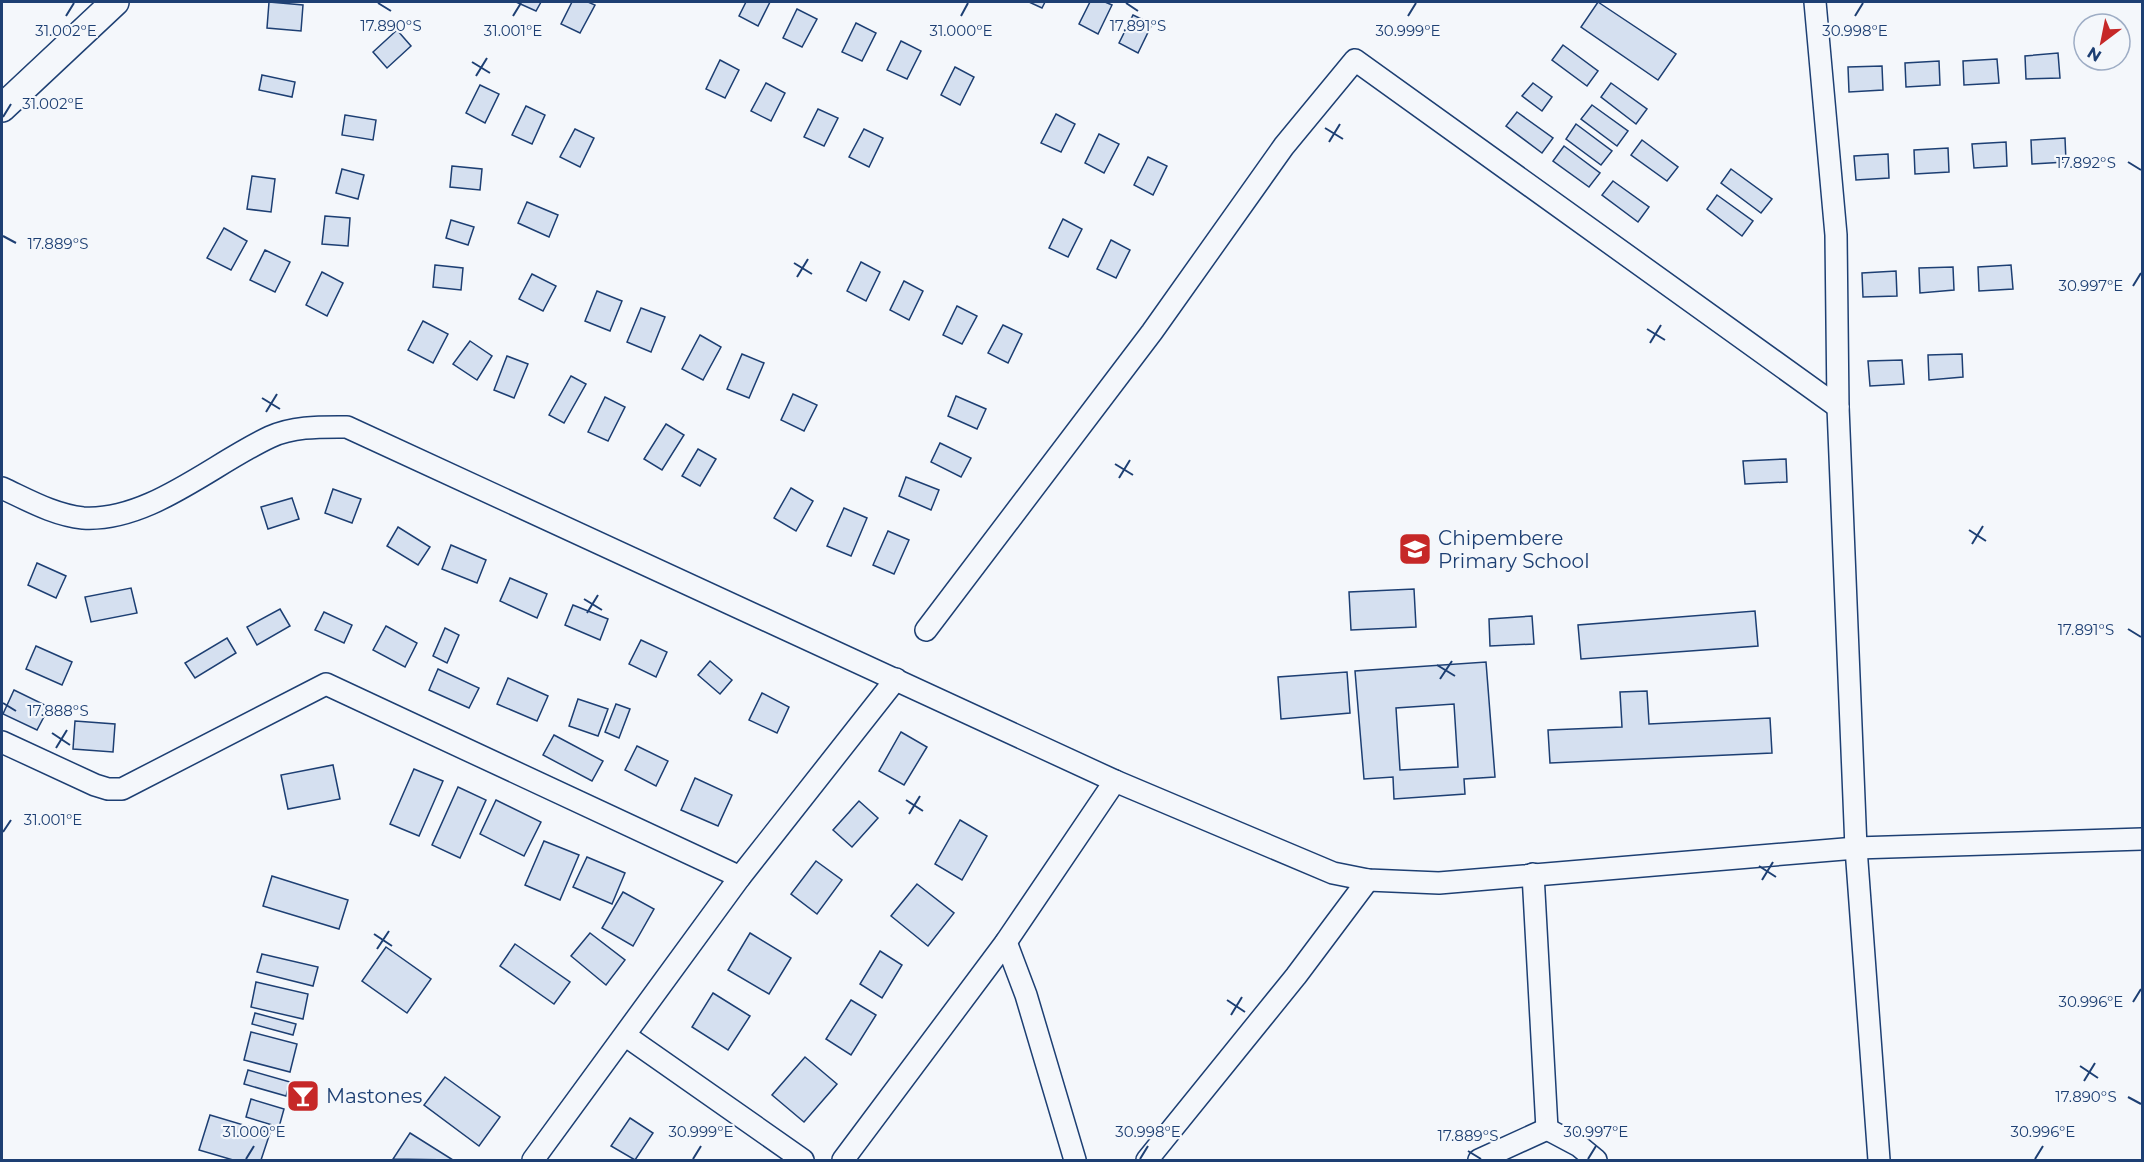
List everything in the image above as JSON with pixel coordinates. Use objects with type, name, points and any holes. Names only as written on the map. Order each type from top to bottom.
[{"type":"street","points":[[2,108],[115,2]]},
{"type":"street","points":[[1815,2],[1836,236],[1838,407],[1856,848],[1879,1161]]},
{"type":"street","points":[[926,630],[1152,332],[1284,146],[1354,60],[1838,407]]},
{"type":"street","points":[[2,488],[51,511],[82,518],[112,517],[141,509],[272,436],[305,427],[347,428],[1115,781],[1333,873],[1368,880],[1439,883],[1856,848],[2142,839]]},
{"type":"street","points":[[533,1161],[740,877],[896,679]]},
{"type":"street","points":[[2,742],[95,785],[108,789],[122,789],[326,684],[740,877]]},
{"type":"street","points":[[843,1161],[1006,942],[1115,781]]},
{"type":"street","points":[[1533,874],[1547,1129]]},
{"type":"street","points":[[1147,1161],[1296,976],[1368,880]]},
{"type":"street","points":[[1006,942],[1026,995],[1076,1161]]},
{"type":"street","points":[[626,1036],[803,1161]]},
{"type":"street","points":[[1479,1161],[1547,1129]]},
{"type":"street","points":[[1547,1129],[1580,1146],[1596,1161]]},
{"type":"building","points":[[269,2],[303,5],[301,31],[267,28]]},
{"type":"building","points":[[516,2],[541,2],[536,11]]},
{"type":"building","points":[[572,2],[588,2],[595,5],[580,33],[561,24]]},
{"type":"building","points":[[746,2],[770,2],[758,26],[739,16]]},
{"type":"building","points":[[1029,2],[1045,2],[1042,8]]},
{"type":"building","points":[[1090,2],[1105,2],[1112,5],[1098,34],[1079,24]]},
{"type":"building","points":[[1598,2],[1676,54],[1658,80],[1581,27]]},
{"type":"building","points":[[797,9],[817,19],[802,47],[783,38]]},
{"type":"building","points":[[1133,15],[1152,24],[1138,53],[1119,43]]},
{"type":"building","points":[[856,23],[876,33],[862,61],[842,52]]},
{"type":"building","points":[[397,30],[411,46],[387,68],[373,52]]},
{"type":"building","points":[[901,41],[921,51],[907,79],[887,70]]},
{"type":"building","points":[[1563,45],[1598,71],[1587,86],[1552,60]]},
{"type":"building","points":[[2058,53],[2060,78],[2026,79],[2025,56]]},
{"type":"building","points":[[1997,59],[1999,83],[1964,85],[1963,61]]},
{"type":"building","points":[[720,60],[739,70],[725,98],[706,89]]},
{"type":"building","points":[[1939,61],[1940,85],[1906,87],[1905,63]]},
{"type":"building","points":[[1882,66],[1883,90],[1849,92],[1848,67]]},
{"type":"building","points":[[955,67],[974,77],[960,105],[941,95]]},
{"type":"building","points":[[262,75],[295,82],[292,97],[259,90]]},
{"type":"building","points":[[766,83],[785,93],[771,121],[751,111]]},
{"type":"building","points":[[1533,83],[1552,97],[1542,111],[1522,96]]},
{"type":"building","points":[[1611,83],[1647,109],[1636,124],[1601,97]]},
{"type":"building","points":[[480,85],[499,94],[485,123],[466,113]]},
{"type":"building","points":[[1592,105],[1628,131],[1617,146],[1581,119]]},
{"type":"building","points":[[526,106],[545,115],[532,144],[512,135]]},
{"type":"building","points":[[818,109],[838,118],[824,146],[804,137]]},
{"type":"building","points":[[1517,112],[1553,138],[1542,153],[1506,126]]},
{"type":"building","points":[[1056,114],[1075,124],[1061,152],[1041,143]]},
{"type":"building","points":[[345,115],[376,120],[373,140],[342,135]]},
{"type":"building","points":[[1576,124],[1612,151],[1601,165],[1566,139]]},
{"type":"building","points":[[575,129],[594,138],[580,167],[560,157]]},
{"type":"building","points":[[864,129],[883,138],[869,167],[849,157]]},
{"type":"building","points":[[1099,134],[1119,144],[1104,173],[1085,163]]},
{"type":"building","points":[[2065,138],[2066,162],[2032,164],[2031,140]]},
{"type":"building","points":[[1642,140],[1678,167],[1667,181],[1631,155]]},
{"type":"building","points":[[2006,142],[2007,166],[1974,168],[1972,144]]},
{"type":"building","points":[[1564,146],[1600,173],[1589,187],[1553,161]]},
{"type":"building","points":[[1948,148],[1949,172],[1915,174],[1914,150]]},
{"type":"building","points":[[1888,154],[1889,178],[1856,180],[1854,156]]},
{"type":"building","points":[[1148,157],[1167,166],[1153,195],[1134,185]]},
{"type":"building","points":[[452,166],[482,169],[480,190],[450,187]]},
{"type":"building","points":[[342,169],[364,175],[358,199],[336,193]]},
{"type":"building","points":[[1731,169],[1772,199],[1761,213],[1721,183]]},
{"type":"building","points":[[252,176],[275,179],[271,212],[247,209]]},
{"type":"building","points":[[1613,181],[1649,207],[1638,222],[1602,195]]},
{"type":"building","points":[[1717,195],[1753,221],[1742,236],[1707,209]]},
{"type":"building","points":[[527,202],[558,215],[549,237],[518,223]]},
{"type":"building","points":[[325,216],[350,218],[348,246],[322,244]]},
{"type":"building","points":[[1063,219],[1082,229],[1068,257],[1049,248]]},
{"type":"building","points":[[451,220],[474,227],[468,245],[446,238]]},
{"type":"building","points":[[224,228],[247,241],[231,270],[207,258]]},
{"type":"building","points":[[1111,240],[1130,250],[1116,278],[1097,269]]},
{"type":"building","points":[[265,250],[290,262],[275,292],[250,280]]},
{"type":"building","points":[[861,262],[880,272],[866,301],[847,291]]},
{"type":"building","points":[[435,265],[463,268],[461,290],[433,287]]},
{"type":"building","points":[[2011,265],[2013,289],[1979,291],[1978,267]]},
{"type":"building","points":[[1953,267],[1954,290],[1920,293],[1919,268]]},
{"type":"building","points":[[1896,271],[1897,296],[1863,297],[1862,273]]},
{"type":"building","points":[[322,272],[343,283],[327,316],[306,305]]},
{"type":"building","points":[[532,274],[556,286],[543,311],[519,299]]},
{"type":"building","points":[[904,281],[923,291],[909,320],[890,310]]},
{"type":"building","points":[[597,291],[622,301],[610,331],[585,321]]},
{"type":"building","points":[[957,306],[977,316],[962,344],[943,335]]},
{"type":"building","points":[[641,308],[665,317],[651,352],[627,342]]},
{"type":"building","points":[[423,321],[448,334],[433,363],[408,350]]},
{"type":"building","points":[[1003,325],[1022,334],[1008,363],[988,353]]},
{"type":"building","points":[[700,335],[721,347],[703,380],[682,369]]},
{"type":"building","points":[[470,341],[492,356],[477,380],[453,364]]},
{"type":"building","points":[[742,354],[764,363],[749,398],[727,389]]},
{"type":"building","points":[[1962,354],[1963,377],[1929,380],[1928,355]]},
{"type":"building","points":[[507,356],[528,364],[514,398],[494,390]]},
{"type":"building","points":[[1902,360],[1904,384],[1870,386],[1868,361]]},
{"type":"building","points":[[571,376],[586,384],[564,423],[549,415]]},
{"type":"building","points":[[793,394],[817,405],[804,431],[781,420]]},
{"type":"building","points":[[956,396],[986,409],[977,429],[948,416]]},
{"type":"building","points":[[605,397],[625,407],[608,441],[588,432]]},
{"type":"building","points":[[666,424],[684,435],[662,470],[644,459]]},
{"type":"building","points":[[940,443],[971,458],[961,477],[931,462]]},
{"type":"building","points":[[698,449],[716,459],[700,486],[682,476]]},
{"type":"building","points":[[1786,459],[1787,482],[1745,484],[1743,461]]},
{"type":"building","points":[[906,477],[939,490],[931,510],[899,496]]},
{"type":"building","points":[[791,488],[813,501],[796,531],[774,518]]},
{"type":"building","points":[[333,489],[361,499],[352,523],[325,513]]},
{"type":"building","points":[[292,498],[299,519],[268,529],[261,507]]},
{"type":"building","points":[[844,508],[867,518],[851,556],[827,546]]},
{"type":"building","points":[[398,527],[430,547],[418,565],[387,546]]},
{"type":"building","points":[[888,531],[909,540],[894,574],[873,565]]},
{"type":"building","points":[[451,545],[486,560],[477,583],[442,569]]},
{"type":"building","points":[[37,563],[66,576],[56,598],[28,585]]},
{"type":"building","points":[[510,578],[547,594],[537,618],[500,601]]},
{"type":"building","points":[[131,588],[137,613],[91,622],[85,597]]},
{"type":"building","points":[[1414,589],[1416,627],[1351,630],[1349,592]]},
{"type":"building","points":[[573,605],[608,619],[600,640],[565,625]]},
{"type":"building","points":[[280,609],[290,626],[257,645],[247,627]]},
{"type":"building","points":[[1755,611],[1758,646],[1581,659],[1578,625]]},
{"type":"building","points":[[324,612],[352,625],[344,643],[315,630]]},
{"type":"building","points":[[1532,616],[1534,644],[1490,646],[1489,619]]},
{"type":"building","points":[[386,626],[417,643],[405,667],[373,650]]},
{"type":"building","points":[[445,628],[459,635],[447,663],[433,656]]},
{"type":"building","points":[[227,638],[236,653],[195,678],[185,663]]},
{"type":"building","points":[[641,640],[667,652],[656,677],[629,664]]},
{"type":"building","points":[[36,646],[72,662],[62,685],[26,669]]},
{"type":"building","points":[[710,661],[732,680],[720,694],[698,675]]},
{"type":"building","points":[[1486,662],[1495,777],[1464,779],[1465,794],[1394,799],[1393,777],[1364,779],[1355,671]],"holes":[[[1454,704],[1458,767],[1400,770],[1396,708]]]},
{"type":"building","points":[[438,669],[479,688],[469,708],[429,690]]},
{"type":"building","points":[[1347,672],[1350,713],[1281,719],[1278,677]]},
{"type":"building","points":[[508,678],[548,696],[537,721],[497,704]]},
{"type":"building","points":[[14,690],[49,707],[37,730],[3,714]]},
{"type":"building","points":[[1647,691],[1649,724],[1770,718],[1772,753],[1550,763],[1548,730],[1622,727],[1620,692]]},
{"type":"building","points":[[762,693],[789,707],[777,733],[749,720]]},
{"type":"building","points":[[578,699],[608,709],[598,736],[569,726]]},
{"type":"building","points":[[616,704],[630,709],[619,738],[605,732]]},
{"type":"building","points":[[75,721],[115,724],[113,752],[73,749]]},
{"type":"building","points":[[901,732],[927,747],[904,785],[879,771]]},
{"type":"building","points":[[554,735],[603,761],[592,781],[543,755]]},
{"type":"building","points":[[637,746],[668,761],[656,786],[625,770]]},
{"type":"building","points":[[333,765],[340,799],[288,809],[281,775]]},
{"type":"building","points":[[414,769],[443,781],[419,836],[390,824]]},
{"type":"building","points":[[695,778],[732,795],[718,826],[681,810]]},
{"type":"building","points":[[458,787],[486,800],[460,858],[432,845]]},
{"type":"building","points":[[496,800],[541,822],[524,856],[480,834]]},
{"type":"building","points":[[859,801],[878,818],[852,847],[833,830]]},
{"type":"building","points":[[960,820],[987,836],[962,880],[935,864]]},
{"type":"building","points":[[544,841],[579,855],[560,900],[525,885]]},
{"type":"building","points":[[587,857],[625,873],[612,904],[573,887]]},
{"type":"building","points":[[816,861],[842,880],[817,914],[791,894]]},
{"type":"building","points":[[272,876],[348,900],[339,929],[263,906]]},
{"type":"building","points":[[917,884],[954,913],[928,946],[891,916]]},
{"type":"building","points":[[623,892],[654,909],[633,946],[602,928]]},
{"type":"building","points":[[590,933],[625,960],[606,985],[571,956]]},
{"type":"building","points":[[750,933],[791,958],[769,994],[728,970]]},
{"type":"building","points":[[515,944],[570,982],[554,1004],[500,966]]},
{"type":"building","points":[[386,947],[431,979],[407,1013],[362,981]]},
{"type":"building","points":[[880,951],[902,965],[882,998],[860,984]]},
{"type":"building","points":[[262,954],[318,967],[313,986],[257,972]]},
{"type":"building","points":[[256,982],[308,994],[303,1019],[251,1007]]},
{"type":"building","points":[[713,993],[750,1016],[728,1050],[692,1027]]},
{"type":"building","points":[[851,1000],[876,1015],[851,1055],[826,1039]]},
{"type":"building","points":[[255,1013],[296,1024],[293,1035],[252,1024]]},
{"type":"building","points":[[251,1032],[297,1044],[290,1072],[244,1060]]},
{"type":"building","points":[[805,1057],[837,1084],[804,1122],[772,1095]]},
{"type":"building","points":[[248,1070],[290,1082],[286,1096],[244,1084]]},
{"type":"building","points":[[445,1077],[500,1117],[479,1146],[424,1105]]},
{"type":"building","points":[[251,1099],[284,1109],[279,1127],[246,1117]]},
{"type":"building","points":[[210,1115],[270,1133],[261,1160],[233,1160],[199,1150]]},
{"type":"building","points":[[630,1118],[653,1133],[635,1160],[611,1146]]},
{"type":"building","points":[[410,1133],[453,1160],[393,1159]]},
{"type":"place","name":"Chipembere Primary School","points":[[1415,549]]},
{"type":"place","name":"Mastones","points":[[303,1096]]}]
